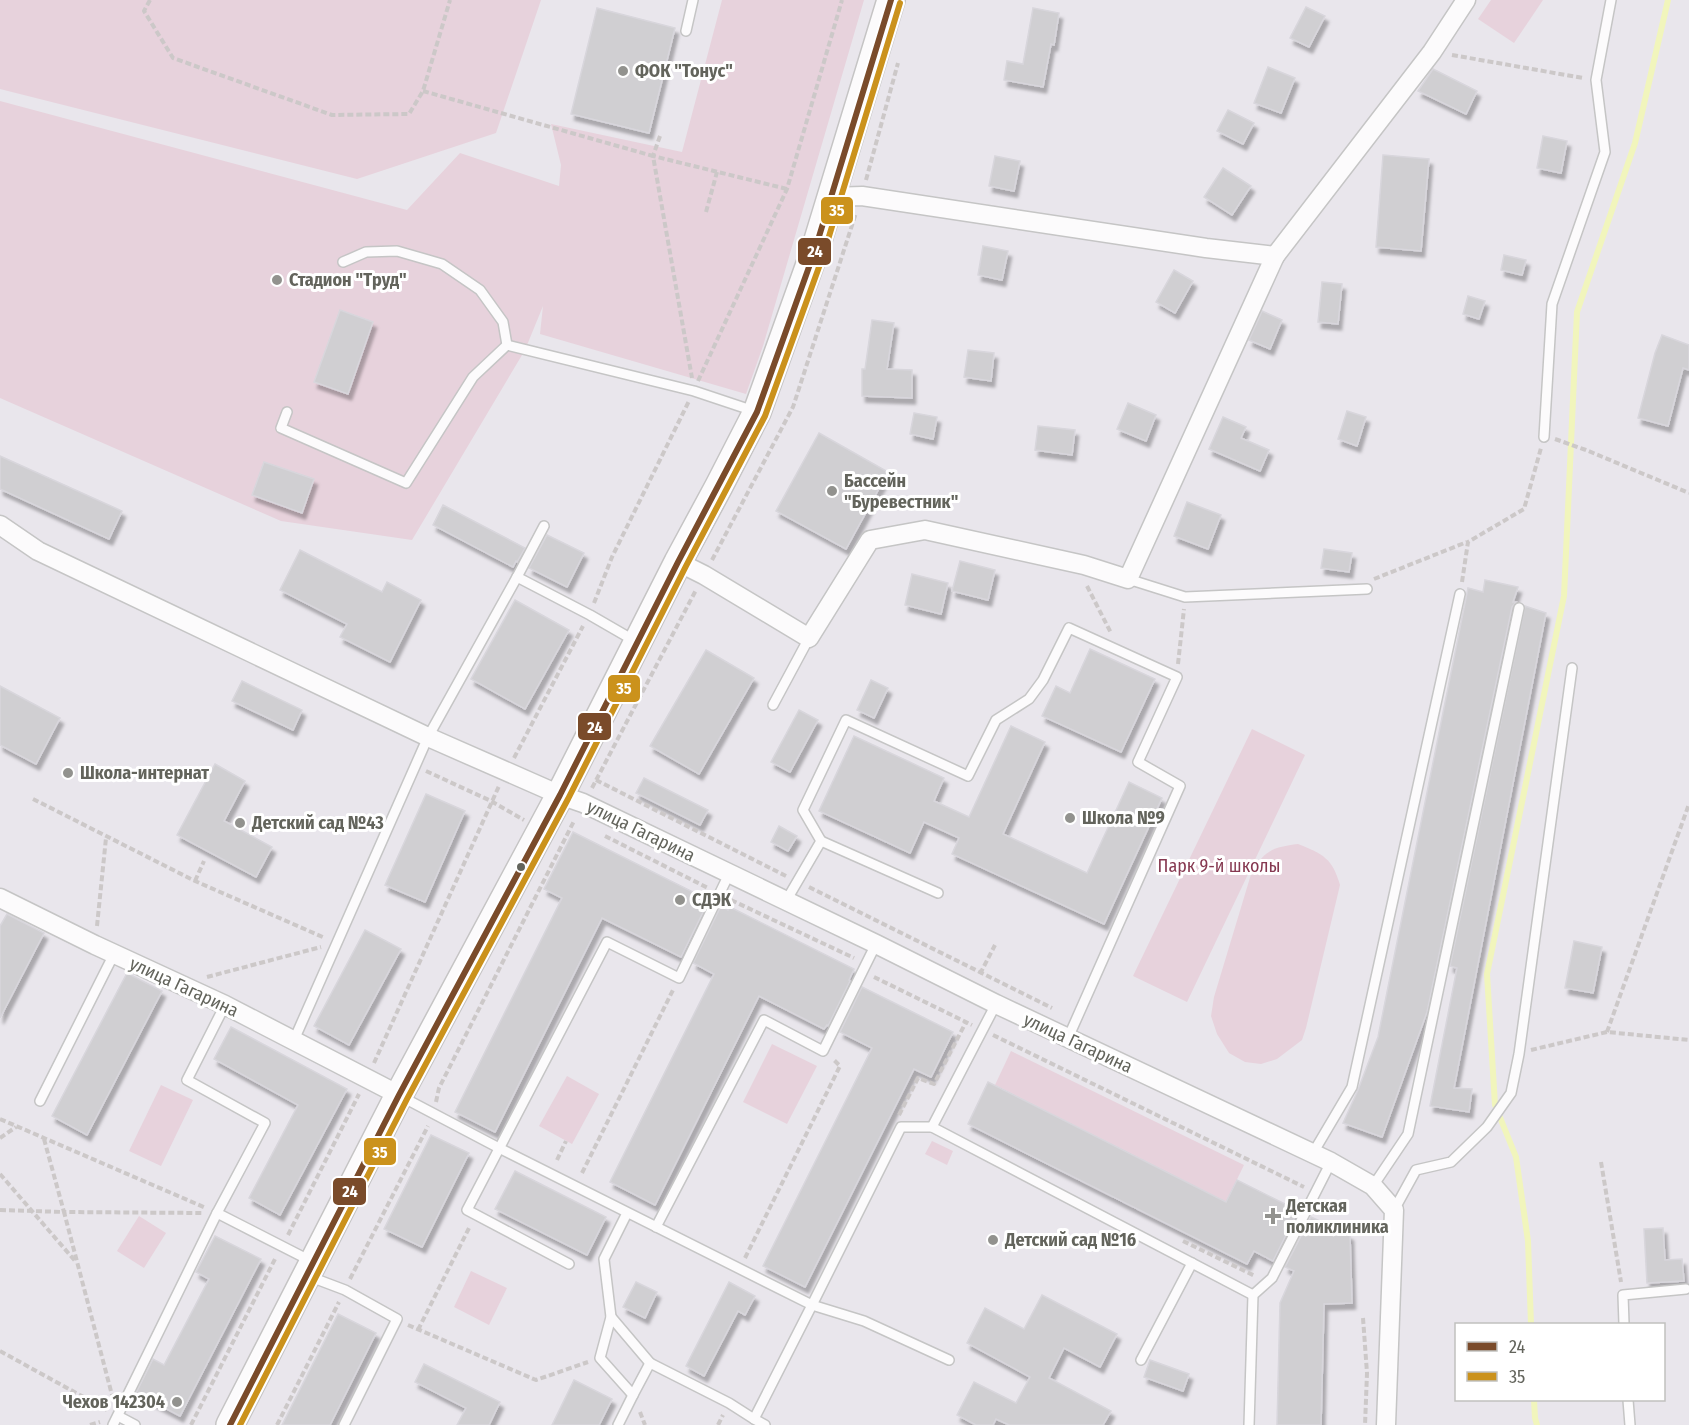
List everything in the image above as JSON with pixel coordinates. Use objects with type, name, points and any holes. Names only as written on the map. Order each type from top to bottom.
[{"type":"main road","points":[[230,1425],[399,1095],[572,799],[637,642],[757,412],[814,253],[891,0]]},
{"type":"street","points":[[678,562],[810,638],[870,540],[925,530],[1084,565],[1128,579],[1275,256],[1432,52],[1466,0]]},
{"type":"street","points":[[831,197],[862,196],[1206,249],[1275,256]]},
{"type":"street","name":"улица Гагарина","points":[[0,525],[38,551],[428,737],[572,799],[996,1004],[1331,1162],[1373,1186],[1394,1210]]},
{"type":"street","name":"улица Гагарина","points":[[0,898],[225,1005],[399,1095]]},
{"type":"street","points":[[1386,1425],[1394,1210]]},
{"type":"lane","points":[[686,30],[693,0]]},
{"type":"lane","points":[[1544,437],[1552,304],[1605,152],[1596,80],[1611,0]]},
{"type":"lane","points":[[343,262],[366,252],[397,251],[441,264],[480,290],[503,322],[507,345]]},
{"type":"lane","points":[[507,345],[694,391],[757,412]]},
{"type":"lane","points":[[287,412],[281,428],[406,483],[473,377],[507,345]]},
{"type":"lane","points":[[294,1040],[428,737],[544,526]]},
{"type":"lane","points":[[517,577],[637,642]]},
{"type":"lane","points":[[1128,579],[1185,597],[1367,589]]},
{"type":"lane","points":[[1312,1153],[1352,1086],[1460,594]]},
{"type":"lane","points":[[1373,1186],[1408,1134],[1519,608]]},
{"type":"lane","points":[[938,893],[821,840],[803,810],[846,720],[968,776],[996,720],[1029,699],[1043,681],[1069,628],[1176,677],[1138,762],[1180,786],[1068,1038]]},
{"type":"lane","points":[[772,705],[810,638]]},
{"type":"lane","points":[[1394,1210],[1416,1170],[1451,1162],[1487,1127],[1511,1093],[1519,1053],[1572,668]]},
{"type":"lane","points":[[786,901],[821,840]]},
{"type":"lane","points":[[569,1264],[467,1210],[607,942],[679,978],[729,874]]},
{"type":"lane","points":[[656,1227],[764,1020],[823,1051],[876,944]]},
{"type":"lane","points":[[40,1101],[114,954]]},
{"type":"lane","points":[[932,1127],[996,1004]]},
{"type":"lane","points":[[135,1425],[115,1420],[265,1123],[187,1080],[225,1005]]},
{"type":"lane","points":[[399,1095],[499,1148],[812,1305],[864,1321],[949,1360]]},
{"type":"lane","points":[[754,1419],[901,1127],[932,1127],[1253,1295]]},
{"type":"lane","points":[[1249,1425],[1253,1295],[1272,1278],[1331,1162]]},
{"type":"lane","points":[[218,1213],[282,1246],[310,1269],[397,1319],[344,1425]]},
{"type":"lane","points":[[627,1213],[604,1259],[611,1317],[600,1358],[633,1395]]},
{"type":"lane","points":[[1141,1360],[1192,1263]]},
{"type":"lane","points":[[1624,1323],[1623,1294],[1686,1289]]},
{"type":"lane","points":[[611,1317],[650,1363],[729,1403],[765,1425]]},
{"type":"lane","points":[[618,1425],[650,1363]]},
{"type":"lane","points":[[1628,1401],[1630,1425]]},
{"type":"path","points":[[150,0],[144,11],[172,58],[332,115],[409,114],[423,91],[450,0]]},
{"type":"path","points":[[191,1425],[367,1079],[491,801],[590,615],[612,557],[694,391],[787,189],[842,0]]},
{"type":"path","points":[[1432,52],[1596,80]]},
{"type":"path","points":[[423,91],[653,156],[787,189]]},
{"type":"path","points":[[660,136],[653,156],[694,391]]},
{"type":"path","points":[[706,212],[717,172]]},
{"type":"path","points":[[1367,589],[1370,580],[1468,542],[1524,509],[1544,437]]},
{"type":"path","points":[[1566,442],[1689,493]]},
{"type":"path","points":[[1460,594],[1468,542]]},
{"type":"path","points":[[1084,565],[1085,581],[1119,649]]},
{"type":"path","points":[[277,1425],[434,1113],[439,1088],[572,799],[596,780],[704,575]]},
{"type":"path","points":[[1176,677],[1185,597]]},
{"type":"path","points":[[415,766],[491,801]]},
{"type":"path","points":[[596,780],[1076,1020]]},
{"type":"path","points":[[33,799],[106,838],[195,881],[336,943]]},
{"type":"path","points":[[1607,1032],[1689,804]]},
{"type":"path","points":[[95,945],[106,838]]},
{"type":"path","points":[[195,881],[204,861]]},
{"type":"path","points":[[180,984],[336,943]]},
{"type":"path","points":[[984,965],[994,945]]},
{"type":"path","points":[[863,971],[1315,1192]]},
{"type":"path","points":[[582,1173],[679,978]]},
{"type":"path","points":[[897,1119],[918,1078],[934,1084],[966,1022]]},
{"type":"path","points":[[1519,1053],[1607,1032],[1689,1040]]},
{"type":"path","points":[[740,1270],[840,1066],[823,1051]]},
{"type":"path","points":[[0,1119],[218,1213]]},
{"type":"path","points":[[0,1138],[16,1126]]},
{"type":"path","points":[[44,1139],[78,1265],[115,1420]]},
{"type":"path","points":[[557,1160],[566,1141]]},
{"type":"path","points":[[1601,1162],[1623,1294]]},
{"type":"path","points":[[0,1174],[78,1265]]},
{"type":"path","points":[[0,1210],[218,1213]]},
{"type":"path","points":[[476,1215],[418,1330],[536,1380],[600,1358]]},
{"type":"path","points":[[1363,1318],[1367,1373],[1365,1425]]},
{"type":"path","points":[[0,1351],[115,1420]]},
{"type":"green space","points":[[0,0],[541,0],[496,133],[357,179],[0,89]]},
{"type":"green space","name":"Стадион \"Труд\"","points":[[722,0],[864,0],[763,346],[746,394],[540,334],[543,306],[525,350],[412,540],[281,521],[0,398],[0,101],[407,210],[460,153],[559,186],[561,165],[551,124],[682,152]]},
{"type":"green space","points":[[1491,0],[1543,0],[1514,43],[1478,19]]},
{"type":"green space","name":"Парк 9-й школы","points":[[1252,729],[1305,755],[1187,1002],[1133,976]]},
{"type":"green space","points":[[1298,844],[1325,858],[1334,869],[1340,885],[1306,1028],[1302,1040],[1277,1059],[1261,1064],[1245,1062],[1229,1053],[1217,1034],[1211,1016],[1214,997],[1252,871],[1261,858],[1271,851]]},
{"type":"green space","points":[[772,1044],[817,1066],[787,1124],[743,1102]]},
{"type":"green space","points":[[1011,1051],[1244,1165],[1226,1202],[995,1085]]},
{"type":"green space","points":[[567,1076],[599,1094],[572,1144],[539,1126]]},
{"type":"green space","points":[[161,1085],[193,1100],[161,1166],[129,1151]]},
{"type":"green space","points":[[932,1141],[953,1151],[947,1165],[925,1154]]},
{"type":"green space","points":[[139,1216],[166,1233],[144,1268],[117,1251]]},
{"type":"green space","points":[[471,1271],[507,1288],[489,1325],[454,1307]]},
{"type":"building","points":[[1306,7],[1325,16],[1309,47],[1290,38]]},
{"type":"building","name":"ФОК \"Тонус\"","points":[[597,8],[675,28],[649,133],[571,114]]},
{"type":"building","points":[[1033,8],[1059,13],[1054,45],[1051,44],[1043,87],[1004,80],[1007,61],[1023,64]]},
{"type":"building","points":[[1268,67],[1295,78],[1281,113],[1254,103]]},
{"type":"building","points":[[1433,69],[1477,91],[1466,114],[1418,91]]},
{"type":"building","points":[[1228,110],[1254,123],[1243,144],[1217,131]]},
{"type":"building","points":[[1543,136],[1567,141],[1561,173],[1537,168]]},
{"type":"building","points":[[1383,155],[1429,159],[1421,251],[1376,247]]},
{"type":"building","points":[[995,156],[1020,161],[1014,191],[989,186]]},
{"type":"building","points":[[1223,168],[1251,186],[1232,215],[1204,197]]},
{"type":"building","points":[[983,246],[1008,251],[1002,280],[978,275]]},
{"type":"building","points":[[1504,255],[1526,260],[1522,275],[1501,270]]},
{"type":"building","points":[[1174,270],[1193,281],[1175,313],[1156,302]]},
{"type":"building","points":[[1322,282],[1342,284],[1338,324],[1318,322]]},
{"type":"building","points":[[1468,296],[1485,301],[1479,319],[1463,314]]},
{"type":"building","points":[[340,310],[373,322],[348,394],[314,382]]},
{"type":"building","points":[[1262,311],[1282,320],[1270,349],[1249,340]]},
{"type":"building","points":[[872,320],[894,323],[887,369],[912,370],[912,398],[862,396],[862,369],[865,369]]},
{"type":"building","points":[[1662,335],[1689,345],[1689,370],[1683,368],[1668,426],[1638,418]]},
{"type":"building","points":[[968,350],[994,353],[991,381],[964,377]]},
{"type":"building","points":[[1128,403],[1156,415],[1146,441],[1117,429]]},
{"type":"building","points":[[1347,411],[1366,417],[1357,446],[1338,439]]},
{"type":"building","points":[[914,413],[937,417],[933,439],[910,434]]},
{"type":"building","points":[[1223,417],[1246,427],[1241,438],[1269,450],[1260,471],[1209,449]]},
{"type":"building","points":[[1038,426],[1075,430],[1072,455],[1035,450]]},
{"type":"building","name":"Бассейн \"Буревестник\"","points":[[819,433],[888,472],[846,549],[776,511]]},
{"type":"building","points":[[0,456],[122,511],[109,539],[0,489]]},
{"type":"building","points":[[264,462],[314,479],[302,513],[252,495]]},
{"type":"building","points":[[1187,502],[1221,515],[1208,549],[1174,536]]},
{"type":"building","points":[[443,505],[525,548],[513,567],[433,525]]},
{"type":"building","points":[[547,535],[584,553],[567,587],[529,568]]},
{"type":"building","points":[[1324,549],[1352,553],[1349,572],[1321,568]]},
{"type":"building","points":[[300,550],[382,592],[387,582],[421,600],[390,662],[340,637],[347,624],[280,590]]},
{"type":"building","points":[[960,561],[995,570],[988,600],[952,591]]},
{"type":"building","points":[[912,574],[948,583],[941,614],[905,605]]},
{"type":"building","points":[[1485,580],[1518,587],[1513,602],[1516,602],[1512,607],[1427,1012],[1382,1137],[1343,1123],[1378,1037],[1468,588],[1483,592]]},
{"type":"building","points":[[515,600],[569,630],[525,709],[471,679]]},
{"type":"building","points":[[1525,606],[1546,613],[1454,1088],[1472,1089],[1469,1112],[1430,1106],[1457,968],[1450,966]]},
{"type":"building","points":[[1090,649],[1155,679],[1121,752],[1042,716],[1056,686],[1070,693]]},
{"type":"building","points":[[706,650],[754,678],[699,774],[650,746]]},
{"type":"building","points":[[871,680],[888,688],[874,718],[857,710]]},
{"type":"building","points":[[242,681],[302,710],[293,730],[232,701]]},
{"type":"building","points":[[0,686],[60,718],[36,764],[0,745]]},
{"type":"building","points":[[799,710],[818,720],[790,772],[771,762]]},
{"type":"building","points":[[1011,726],[1045,742],[1003,834],[1087,873],[1129,782],[1162,798],[1104,924],[952,854],[959,838],[924,822],[910,853],[819,811],[854,736],[944,778],[934,801],[969,817]]},
{"type":"building","points":[[215,764],[245,781],[224,821],[272,847],[256,877],[177,835]]},
{"type":"building","points":[[644,778],[708,810],[700,825],[636,793]]},
{"type":"building","points":[[426,794],[465,811],[425,902],[385,885]]},
{"type":"building","points":[[779,826],[797,836],[788,851],[771,842]]},
{"type":"building","points":[[573,832],[709,900],[681,957],[602,918],[495,1132],[455,1112],[562,898],[544,889]]},
{"type":"building","points":[[721,906],[728,910],[730,907],[854,969],[828,1026],[824,1029],[759,996],[655,1205],[610,1182],[714,974],[693,963]]},
{"type":"building","points":[[7,914],[44,933],[0,1018],[0,926]]},
{"type":"building","points":[[365,930],[401,949],[349,1045],[314,1026]]},
{"type":"building","points":[[1574,941],[1602,947],[1593,993],[1565,988]]},
{"type":"building","points":[[127,973],[162,991],[87,1135],[52,1116]]},
{"type":"building","points":[[862,987],[953,1032],[931,1077],[914,1069],[805,1287],[763,1266],[872,1048],[840,1032]]},
{"type":"building","points":[[231,1027],[347,1089],[280,1215],[249,1198],[298,1105],[214,1059]]},
{"type":"building","points":[[988,1082],[1226,1202],[1237,1180],[1295,1209],[1298,1211],[1273,1261],[1254,1251],[1247,1264],[968,1124]]},
{"type":"building","points":[[431,1135],[469,1153],[422,1247],[384,1229]]},
{"type":"building","points":[[515,1171],[606,1217],[587,1255],[495,1209]]},
{"type":"building","points":[[1311,1217],[1350,1235],[1352,1303],[1324,1304],[1321,1425],[1277,1425],[1280,1303],[1294,1271],[1285,1267]]},
{"type":"building","points":[[1663,1228],[1665,1260],[1682,1259],[1684,1281],[1647,1283],[1644,1229]]},
{"type":"building","points":[[215,1236],[261,1259],[180,1416],[136,1393],[153,1359],[164,1365],[209,1279],[196,1272]]},
{"type":"building","points":[[636,1282],[657,1292],[645,1318],[623,1307]]},
{"type":"building","points":[[729,1282],[755,1296],[745,1315],[738,1311],[704,1376],[686,1366]]},
{"type":"building","points":[[1042,1295],[1117,1334],[1100,1367],[1064,1348],[1049,1378],[1111,1411],[1103,1425],[1009,1425],[996,1419],[993,1425],[976,1425],[957,1415],[974,1382],[1016,1403],[1030,1377],[967,1343],[985,1308],[1024,1329]]},
{"type":"building","points":[[338,1314],[376,1333],[330,1425],[282,1425]]},
{"type":"building","points":[[1150,1360],[1189,1374],[1183,1391],[1144,1377]]},
{"type":"building","points":[[424,1364],[500,1402],[489,1425],[457,1425],[466,1408],[415,1382]]},
{"type":"building","points":[[574,1380],[612,1399],[599,1425],[552,1425]]},
{"type":"waterway","points":[[1531,1323],[1528,1241],[1516,1157],[1495,1105],[1487,974],[1564,596],[1577,312],[1635,143],[1668,0]]},
{"type":"waterway","points":[[1534,1401],[1537,1425]]},
{"type":"transit line","name":"24","points":[[230,1425],[399,1095],[560,795],[757,412],[814,253],[891,0]]},
{"type":"transit line","name":"35","points":[[240,1425],[407,1099],[568,799],[765,416],[823,256],[900,3]]},
{"type":"place","name":"ФОК \"Тонус\"","points":[[623,71]]},
{"type":"place","name":"Стадион \"Труд\"","points":[[277,280]]},
{"type":"place","name":"Бассейн \"Буревестник\"","points":[[832,491]]},
{"type":"place","name":"Школа-интернат","points":[[68,773]]},
{"type":"place","name":"Школа №9","points":[[1070,818]]},
{"type":"place","name":"Детский сад №43","points":[[240,823]]},
{"type":"place","name":"СДЭК","points":[[680,900]]},
{"type":"place","name":"Детская поликлиника","points":[[1273,1216]]},
{"type":"place","name":"Детский сад №16","points":[[993,1240]]},
{"type":"place","name":"Чехов 142304","points":[[177,1402]]}]
